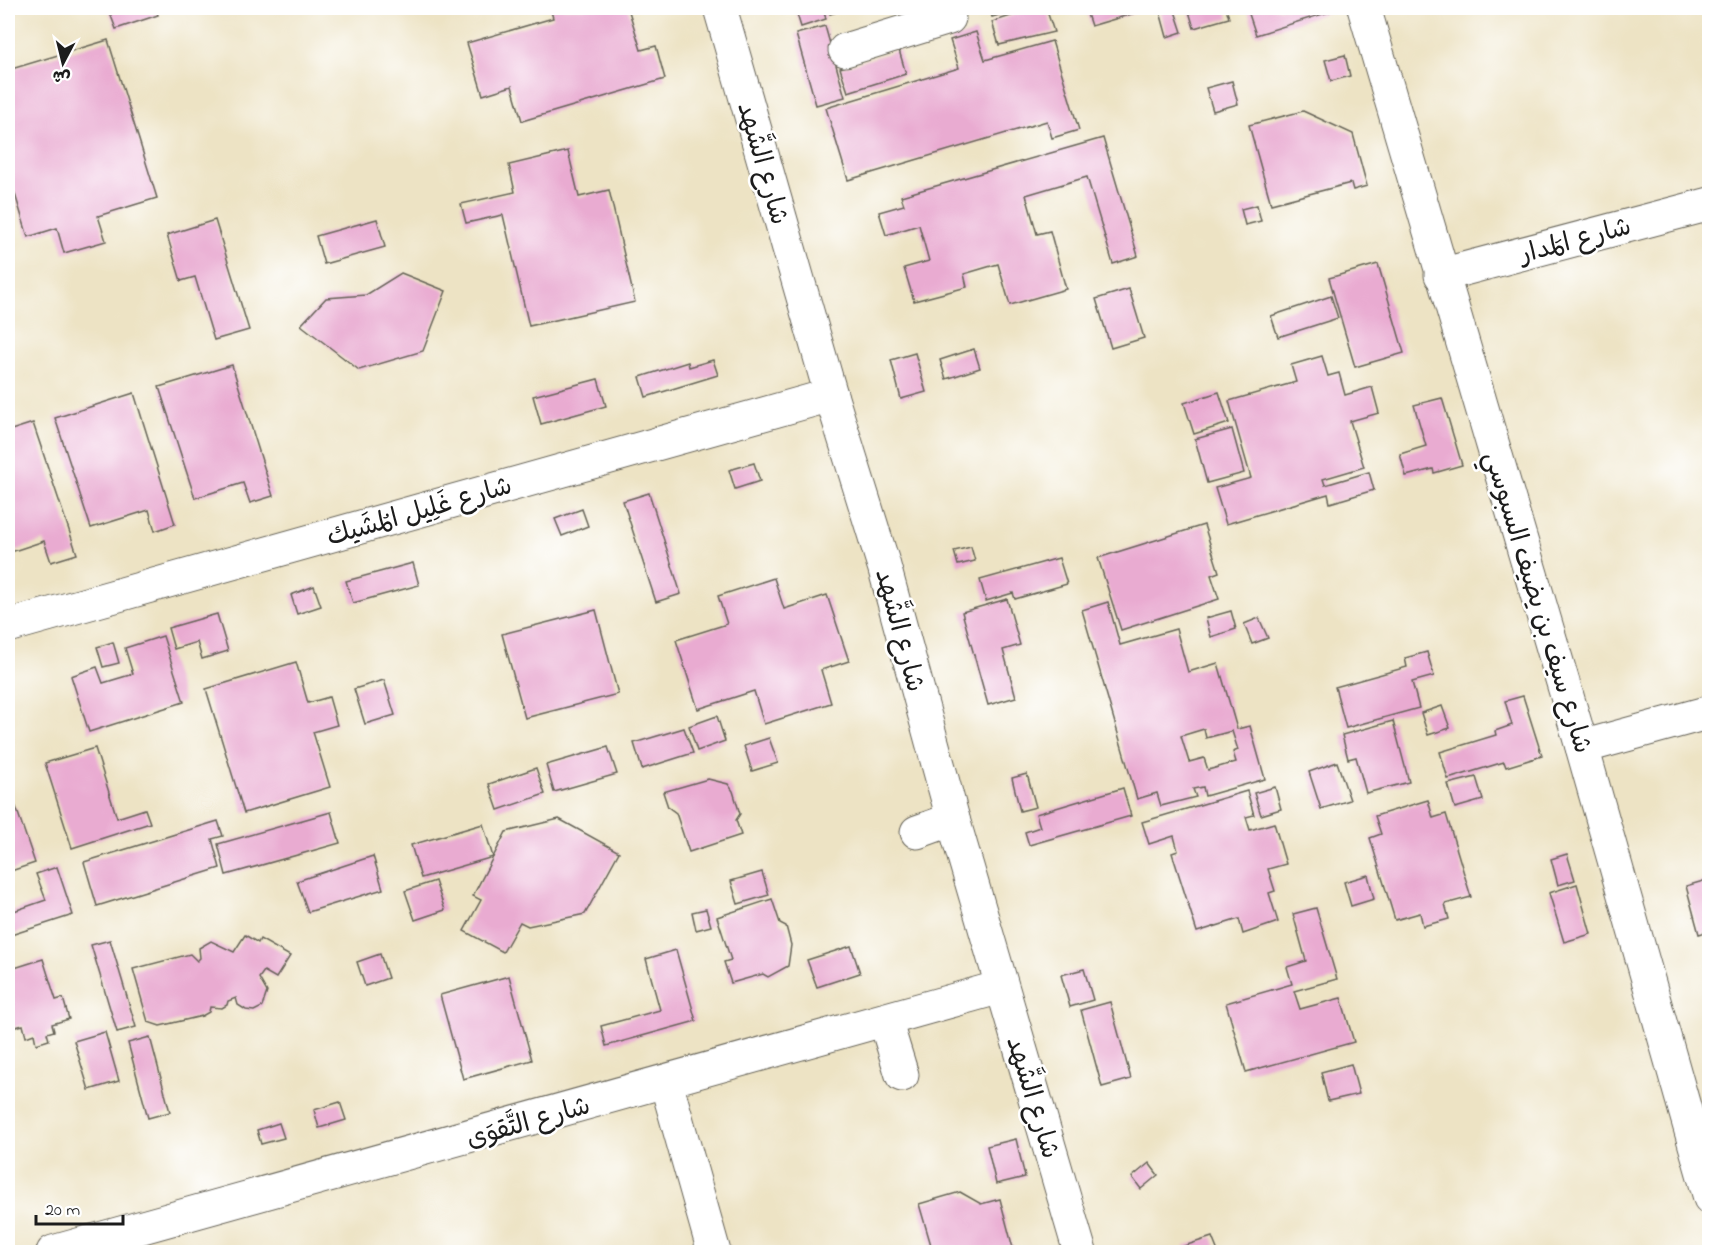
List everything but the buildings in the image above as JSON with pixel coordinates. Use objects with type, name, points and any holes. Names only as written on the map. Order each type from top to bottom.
[{"type":"street","name":"شارع الشَّهد","points":[[720,8],[831,394],[884,566],[953,819],[1080,1252]]},
{"type":"street","name":"شارع سيف بن يضيف السبوسي","points":[[1364,8],[1707,1180]]},
{"type":"street","points":[[845,50],[902,19],[949,18]]},
{"type":"street","name":"شارع المَدار","points":[[1441,275],[1710,204]]},
{"type":"street","name":"شارع غَلِيل المُشَيك","points":[[8,626],[831,394]]},
{"type":"street","points":[[1582,747],[1710,712]]},
{"type":"street","points":[[917,832],[953,819]]},
{"type":"street","name":"شارع التَّقوَى","points":[[53,1252],[1001,987]]},
{"type":"street","points":[[885,1020],[902,1075]]},
{"type":"street","points":[[666,1082],[714,1252]]}]
